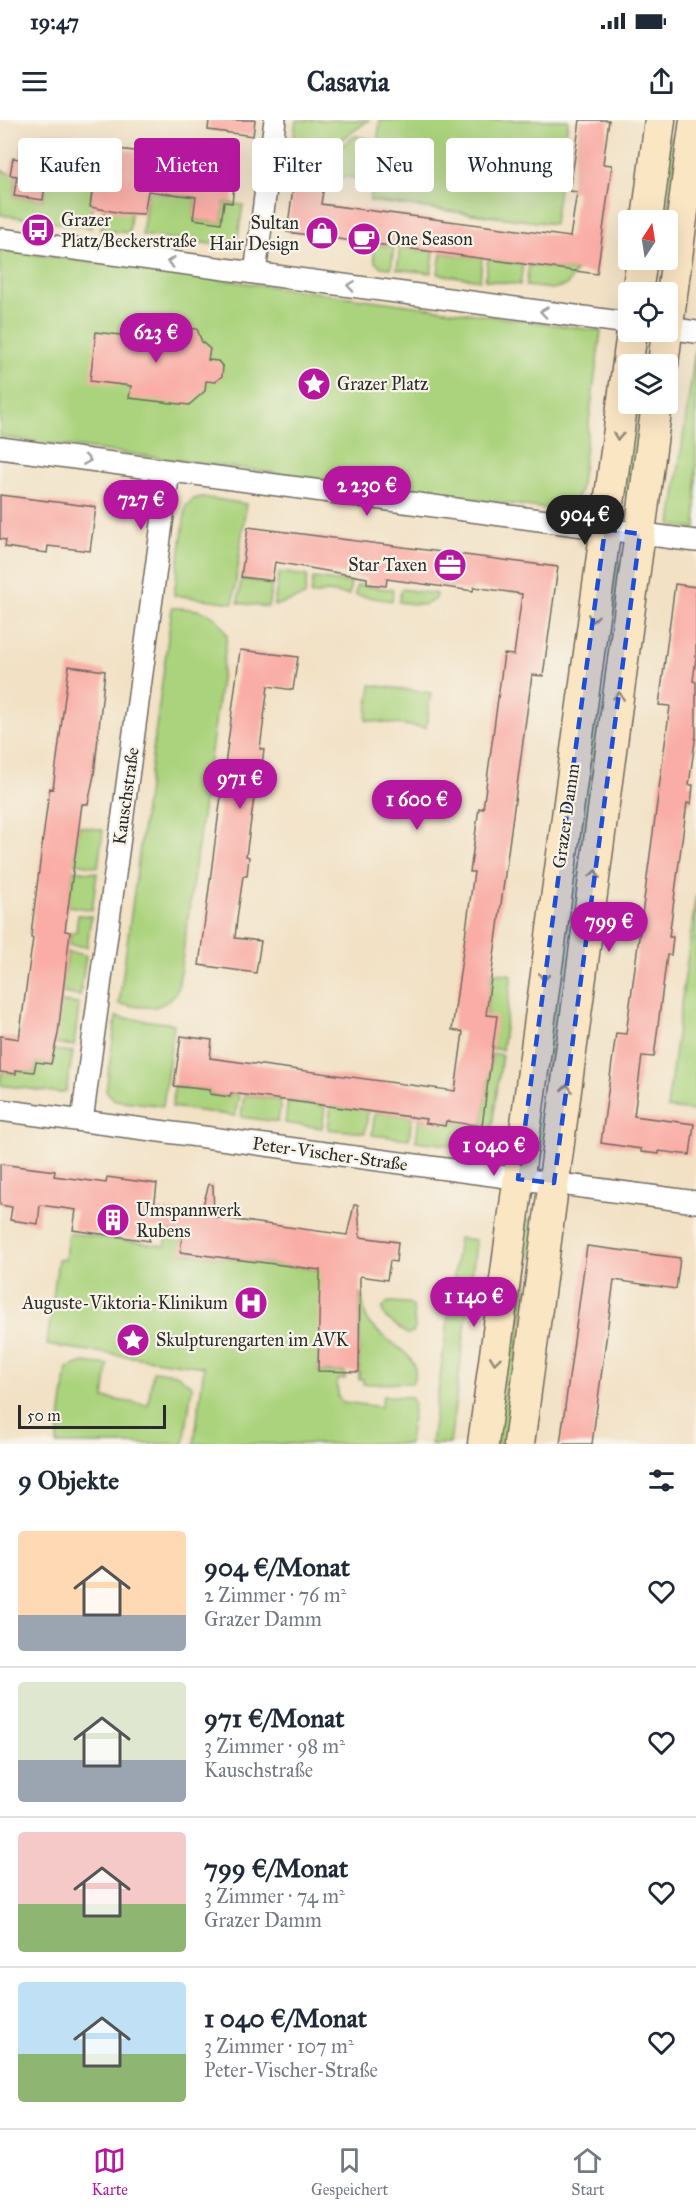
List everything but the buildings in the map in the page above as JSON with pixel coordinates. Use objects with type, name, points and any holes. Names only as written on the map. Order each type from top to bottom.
[{"type":"main road","points":[[648,210],[660,120]]},
{"type":"main road","points":[[673,282],[695,120]]},
{"type":"main road","name":"Grazer Damm","points":[[483,1444],[631,342]]},
{"type":"main road","name":"Grazer Damm","points":[[519,1444],[656,414]]},
{"type":"street","points":[[255,273],[275,120]]},
{"type":"street","points":[[0,239],[618,322]]},
{"type":"street","points":[[678,330],[696,332]]},
{"type":"street","points":[[0,448],[696,542]]},
{"type":"street","name":"Kauschstraße","points":[[82,1121],[169,471]]},
{"type":"street","name":"Peter-Vischer-Straße","points":[[0,1110],[696,1202]]},
{"type":"highlighted area","points":[[605,529],[640,534],[554,1183],[518,1179]]},
{"type":"green space","points":[[296,120],[369,120],[343,139],[294,138]]},
{"type":"green space","points":[[380,120],[568,120],[566,138],[446,138],[446,192],[558,192],[554,224],[370,201],[371,192],[434,192],[434,138],[378,138]]},
{"type":"green space","points":[[355,136],[367,138],[355,138],[355,178],[343,177],[343,145]]},
{"type":"green space","points":[[670,137],[679,138],[669,210],[660,210]]},
{"type":"green space","points":[[0,170],[17,176],[14,196],[43,200],[44,192],[93,192],[91,228],[0,214]]},
{"type":"green space","points":[[148,192],[196,197],[193,219],[221,223],[224,202],[243,205],[238,237],[226,246],[142,235]]},
{"type":"green space","points":[[103,209],[131,213],[129,233],[101,230]]},
{"type":"green space","points":[[372,244],[394,247],[391,268],[381,267],[375,262]]},
{"type":"green space","points":[[400,247],[434,252],[431,273],[397,269]]},
{"type":"green space","name":"Grazer Platz","points":[[0,250],[601,331],[580,490],[571,512],[0,437]]},
{"type":"green space","points":[[441,253],[482,258],[480,280],[438,274]]},
{"type":"green space","points":[[488,259],[523,264],[520,285],[485,280]]},
{"type":"green space","points":[[529,265],[576,271],[567,285],[552,289],[526,286]]},
{"type":"green space","points":[[696,344],[696,529],[671,525]]},
{"type":"green space","points":[[634,414],[642,414],[631,496],[623,495]]},
{"type":"green space","points":[[202,497],[246,504],[233,603],[174,595],[186,506],[193,499]]},
{"type":"green space","points":[[614,561],[622,563],[584,846],[576,845]]},
{"type":"green space","points":[[279,572],[307,576],[305,596],[274,606]]},
{"type":"green space","points":[[313,578],[351,583],[349,595],[327,592],[311,595]]},
{"type":"green space","points":[[241,579],[272,584],[268,607],[238,603]]},
{"type":"green space","points":[[357,585],[393,590],[392,601],[355,595]]},
{"type":"green space","points":[[401,589],[436,594],[435,599],[425,605],[399,602]]},
{"type":"green space","points":[[172,608],[198,610],[213,616],[224,628],[227,636],[178,989],[160,1006],[145,1007],[119,1004]]},
{"type":"green space","points":[[371,685],[431,693],[426,728],[366,720]]},
{"type":"green space","points":[[79,826],[103,830],[98,867],[74,863]]},
{"type":"green space","points":[[574,864],[582,865],[545,1144],[536,1143]]},
{"type":"green space","points":[[73,870],[97,873],[92,910],[68,906]]},
{"type":"green space","points":[[696,895],[696,1111],[667,1108]]},
{"type":"green space","points":[[78,915],[91,916],[87,947],[69,945],[71,932],[76,932]]},
{"type":"green space","points":[[68,952],[86,955],[80,996],[62,993]]},
{"type":"green space","points":[[492,972],[512,975],[502,1050],[492,1048],[486,1015]]},
{"type":"green space","points":[[61,1002],[79,1004],[74,1046],[54,1043]]},
{"type":"green space","points":[[116,1017],[174,1024],[163,1106],[115,1100],[106,1091]]},
{"type":"green space","points":[[53,1050],[73,1052],[66,1091],[60,1093],[0,1085],[2,1072],[15,1074],[16,1070],[34,1072],[36,1062],[51,1064]]},
{"type":"green space","points":[[492,1053],[502,1055],[490,1141],[475,1148],[416,1141],[419,1118],[426,1119],[425,1123],[446,1121],[482,1126]]},
{"type":"green space","points":[[174,1086],[210,1090],[210,1094],[230,1097],[231,1093],[239,1094],[235,1116],[172,1107]]},
{"type":"green space","points":[[244,1095],[281,1100],[278,1122],[241,1117]]},
{"type":"green space","points":[[288,1101],[325,1106],[322,1128],[285,1123]]},
{"type":"green space","points":[[331,1106],[368,1111],[365,1133],[328,1129]]},
{"type":"green space","points":[[375,1112],[412,1117],[409,1139],[372,1135]]},
{"type":"green space","points":[[526,1220],[535,1221],[505,1444],[496,1444]]},
{"type":"green space","points":[[168,1231],[183,1233],[181,1252],[326,1271],[318,1371],[345,1372],[345,1379],[337,1380],[338,1397],[343,1402],[381,1407],[383,1396],[411,1397],[414,1402],[409,1444],[194,1444],[204,1367],[47,1345],[58,1259],[65,1260],[68,1233],[165,1246]]},
{"type":"green space","points":[[459,1238],[475,1240],[476,1243],[450,1444],[431,1444]]},
{"type":"green space","points":[[360,1292],[369,1323],[401,1349],[414,1364],[415,1373],[412,1383],[363,1384],[363,1379],[359,1379]]},
{"type":"green space","points":[[388,1302],[408,1303],[413,1306],[415,1328],[413,1333],[407,1334],[385,1317],[382,1309]]},
{"type":"green space","points":[[84,1362],[108,1365],[104,1398],[148,1405],[153,1371],[176,1374],[192,1386],[184,1444],[57,1444],[67,1368]]},
{"type":"place","name":"Grazer Platz/Beckerstraße","points":[[38,230]]},
{"type":"place","name":"Sultan Hair Design","points":[[322,233]]},
{"type":"place","name":"One Season","points":[[364,239]]},
{"type":"place","name":"Grazer Platz","points":[[314,384]]},
{"type":"place","name":"Star Taxen","points":[[450,565]]},
{"type":"place","name":"Umspannwerk Rubens","points":[[113,1220]]},
{"type":"place","name":"Auguste-Viktoria-Klinikum","points":[[251,1303]]},
{"type":"place","name":"Skulpturengarten im AVK","points":[[133,1340]]}]
